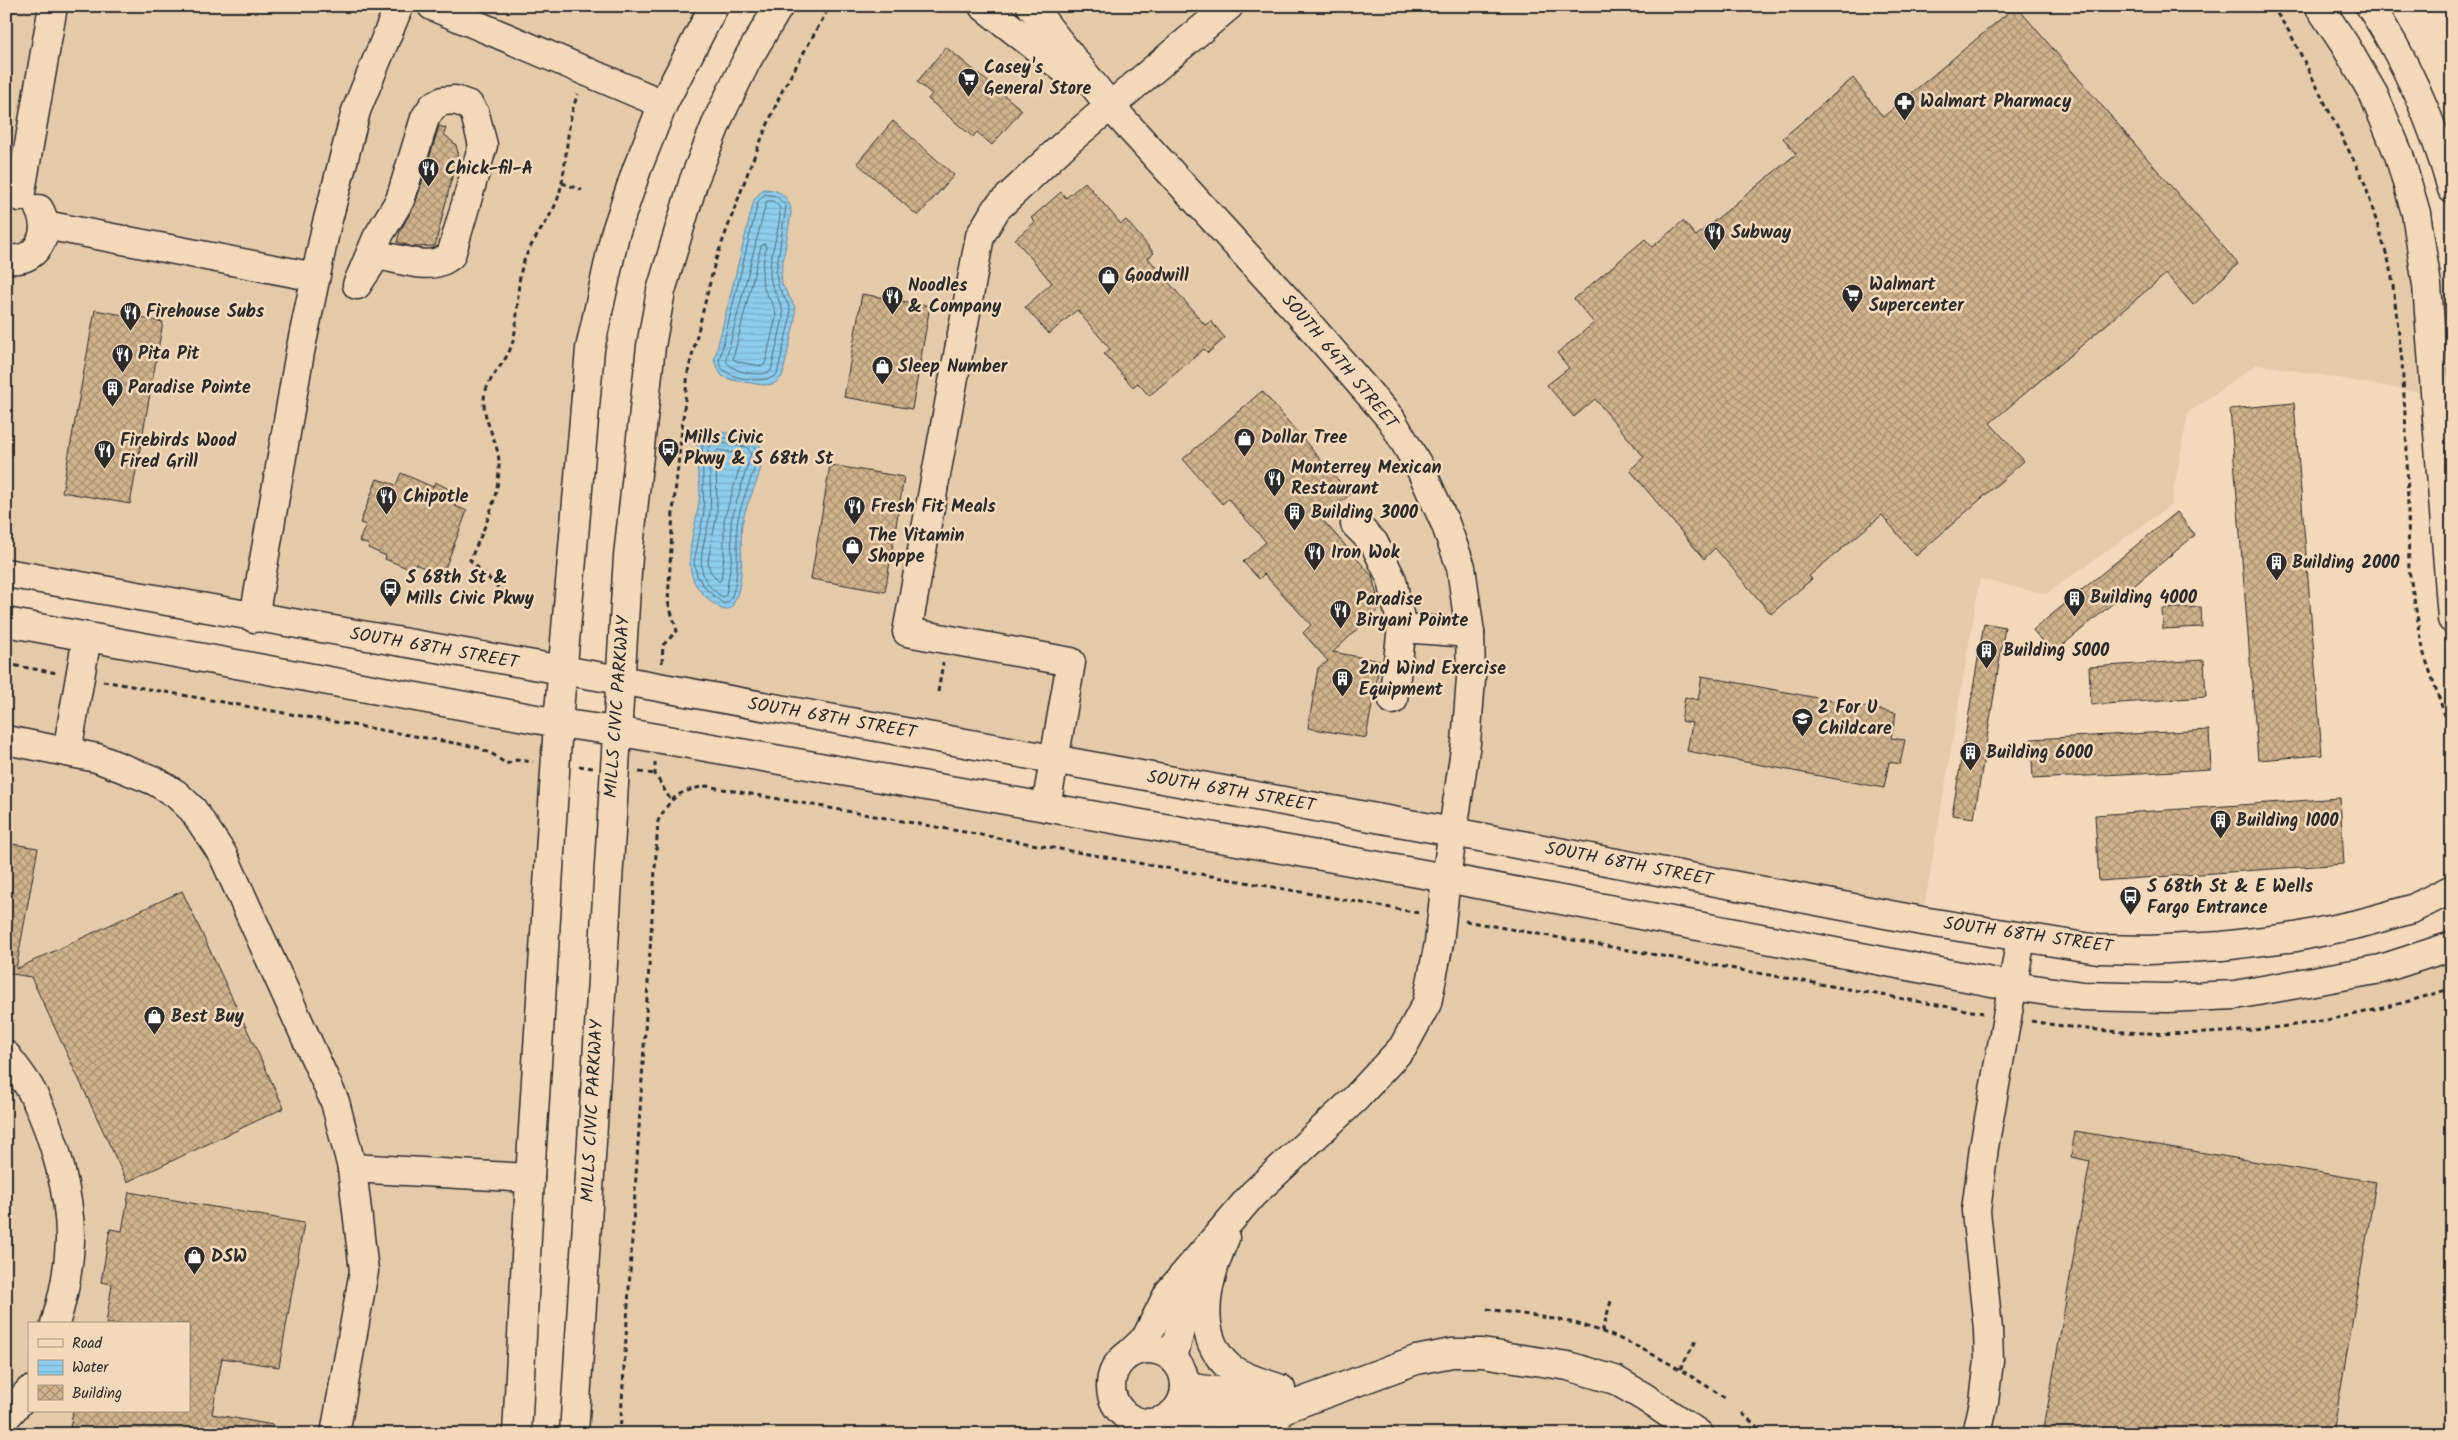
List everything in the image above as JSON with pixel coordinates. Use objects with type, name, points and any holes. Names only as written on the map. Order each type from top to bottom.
[{"type":"street","points":[[7,265],[31,254],[39,246],[44,236],[45,225],[37,207],[29,200],[13,198],[54,6]]},
{"type":"street","points":[[254,618],[315,277],[356,111],[398,6]]},
{"type":"street","points":[[432,6],[663,104]]},
{"type":"street","points":[[517,1434],[530,1178],[555,764],[590,349],[615,234],[663,104],[714,6]]},
{"type":"street","name":"MILLS CIVIC PARKWAY","points":[[574,1434],[613,770],[636,464],[651,346],[661,291],[694,180],[720,117],[747,60],[779,6]]},
{"type":"street","name":"SOUTH 64TH STREET","points":[[984,6],[1110,106]]},
{"type":"street","name":"SOUTH 64TH STREET","points":[[1031,6],[1110,106],[1299,313],[1391,419],[1421,470],[1448,532],[1460,567],[1470,633],[1471,679],[1466,742],[1446,878],[1439,943],[1427,1003],[1402,1047],[1355,1099],[1254,1194],[1233,1221]]},
{"type":"street","points":[[1046,807],[1071,662],[907,632],[970,280],[980,236],[996,209],[1065,144],[1229,6]]},
{"type":"street","points":[[2319,6],[2345,45],[2374,95],[2399,155],[2416,213],[2427,285],[2452,619]]},
{"type":"street","points":[[2370,6],[2410,74],[2437,137],[2452,189]]},
{"type":"street","points":[[455,100],[468,106],[479,124],[483,145],[451,254],[443,262],[430,265],[382,256],[375,258],[357,285],[377,238],[400,200],[425,118],[434,106],[442,101],[455,100]]},
{"type":"street","points":[[45,225],[315,277]]},
{"type":"street","points":[[1354,524],[1374,543],[1392,580],[1402,628],[1393,700]]},
{"type":"street","name":"SOUTH 68TH STREET","points":[[6,574],[620,680],[1453,832],[1912,919],[2098,949],[2149,950],[2222,946],[2296,937],[2358,924],[2412,909],[2452,889]]},
{"type":"street","points":[[6,622],[558,723],[616,731],[1446,878],[2013,986],[2082,996],[2166,998],[2235,995],[2381,969],[2452,946]]},
{"type":"street","points":[[1402,628],[1470,633]]},
{"type":"street","points":[[67,752],[88,637]]},
{"type":"street","points":[[6,740],[96,758],[155,781],[176,794],[193,810],[223,855],[335,1102],[352,1168],[364,1271],[335,1434]]},
{"type":"street","points":[[1977,1434],[1984,1402],[1989,1361],[1988,1329],[1976,1211],[1984,1147],[2021,938]]},
{"type":"street","points":[[6,1055],[34,1096],[59,1167],[64,1193],[70,1240],[61,1302],[56,1322]]},
{"type":"street","points":[[352,1168],[530,1178]]},
{"type":"street","points":[[1233,1221],[1170,1292],[1146,1338],[1115,1368],[1111,1379],[1113,1400],[1143,1425],[1283,1409],[1416,1360],[1452,1353],[1482,1353],[1568,1366],[1615,1380],[1699,1434]]},
{"type":"street","points":[[1173,1358],[1187,1303],[1213,1252],[1233,1221]]},
{"type":"street","points":[[1233,1221],[1216,1258],[1208,1292],[1206,1321],[1213,1345],[1229,1367],[1250,1378],[1281,1389]]},
{"type":"street","points":[[1130,1353],[1152,1349],[1173,1358],[1180,1366],[1185,1388],[1183,1399],[1143,1425]]},
{"type":"street","points":[[1185,1388],[1224,1392],[1336,1388]]},
{"type":"street","points":[[1232,1434],[1247,1427],[1290,1418],[1336,1388]]},
{"type":"street","points":[[6,1416],[28,1392]]},
{"type":"path","points":[[663,645],[677,631],[668,602],[673,512],[688,372],[715,262],[752,164],[782,93],[830,6]]},
{"type":"path","points":[[2272,6],[2290,33],[2364,181],[2391,269],[2402,361],[2407,450],[2409,570],[2424,654],[2452,736]]},
{"type":"path","points":[[511,600],[470,560],[495,498],[500,466],[496,443],[483,410],[485,392],[495,372],[507,358],[514,340],[517,290],[523,262],[530,247],[550,217],[562,183],[571,111],[580,88]]},
{"type":"path","points":[[562,183],[582,190]]},
{"type":"path","points":[[6,664],[477,747],[494,755],[506,764],[517,760],[655,774],[670,799]]},
{"type":"path","points":[[620,1434],[658,821],[670,799],[689,790],[706,786],[1381,906]]},
{"type":"path","points":[[1494,926],[1954,1008]]},
{"type":"path","points":[[2064,1027],[2153,1034],[2244,1032],[2313,1024],[2364,1014],[2399,1006],[2452,988]]},
{"type":"path","points":[[1602,1332],[1611,1301]]},
{"type":"path","points":[[1487,1309],[1580,1325],[1602,1332],[1648,1351],[1725,1398]]},
{"type":"path","points":[[1680,1369],[1696,1339]]},
{"type":"path","points":[[1742,1413],[1765,1434]]},
{"type":"shaded area","points":[[6,6],[714,6],[615,234],[562,671],[6,573]]},
{"type":"shaded area","points":[[779,6],[2319,6],[2399,155],[2436,395],[2257,364],[2188,413],[2171,505],[2046,594],[1980,579],[1922,921],[620,680],[661,291]]},
{"type":"shaded area","points":[[6,622],[558,723],[517,1434],[6,1434]]},
{"type":"shaded area","points":[[616,731],[1046,807],[2166,998],[2452,946],[2452,1434],[574,1434]]},
{"type":"water","points":[[763,189],[779,192],[786,198],[790,207],[791,213],[781,273],[782,284],[795,307],[795,320],[782,377],[774,384],[763,385],[732,380],[722,376],[714,361],[754,200]]},
{"type":"water","points":[[709,430],[753,437],[762,450],[760,471],[742,524],[739,588],[731,608],[723,610],[700,591],[692,576],[690,566],[691,544],[698,510],[700,488],[696,450],[699,441]]},
{"type":"building","name":"Walmart Supercenter","points":[[2016,6],[2238,264],[2193,305],[2166,274],[1990,423],[2024,461],[1916,556],[1882,515],[1809,576],[1812,579],[1771,614],[1715,548],[1704,559],[1630,470],[1644,457],[1595,399],[1574,417],[1547,385],[1569,368],[1557,353],[1594,323],[1574,299],[1645,239],[1652,247],[1683,221],[1696,236],[1796,154],[1783,138],[1853,78],[1883,117]]},
{"type":"building","name":"Casey's General Store","points":[[946,47],[1022,110],[992,145],[977,132],[973,137],[928,99],[932,94],[917,82]]},
{"type":"building","points":[[893,121],[954,175],[918,216],[857,163]]},
{"type":"building","name":"Chick-fil-A","points":[[439,126],[446,128],[444,134],[456,145],[458,153],[435,246],[413,247],[397,242],[400,231],[415,205]]},
{"type":"building","name":"Goodwill","points":[[1085,182],[1121,224],[1126,220],[1154,253],[1148,258],[1205,325],[1211,321],[1225,338],[1208,353],[1204,349],[1149,396],[1138,383],[1133,387],[1104,354],[1110,349],[1077,310],[1049,334],[1025,307],[1052,283],[1015,239],[1035,222],[1031,218],[1061,192],[1066,198]]},
{"type":"building","points":[[862,294],[930,306],[912,409],[844,397]]},
{"type":"building","name":"Paradise Pointe","points":[[95,310],[163,322],[130,504],[62,492]]},
{"type":"building","name":"Building 3000","points":[[1262,391],[1350,494],[1322,519],[1372,576],[1380,608],[1333,652],[1380,661],[1366,738],[1308,728],[1318,668],[1328,661],[1303,633],[1311,625],[1264,574],[1259,579],[1243,562],[1266,542],[1228,499],[1222,504],[1183,459]]},
{"type":"building","name":"Building 2000","points":[[2294,403],[2322,755],[2258,760],[2230,409]]},
{"type":"building","points":[[830,465],[904,477],[885,592],[811,579]]},
{"type":"building","points":[[401,473],[433,487],[435,482],[453,491],[449,499],[456,502],[455,506],[467,511],[442,576],[415,564],[412,570],[385,559],[386,556],[368,548],[369,545],[359,541],[366,525],[360,523],[377,479],[396,485]]},
{"type":"building","points":[[2177,512],[2195,535],[2052,654],[2033,630]]},
{"type":"building","points":[[2201,607],[2202,627],[2163,629],[2162,609]]},
{"type":"building","points":[[1984,623],[2005,627],[1974,818],[1952,815]]},
{"type":"building","points":[[2204,660],[2206,697],[2091,705],[2089,667]]},
{"type":"building","points":[[1702,676],[1896,713],[1891,738],[1905,740],[1900,764],[1889,762],[1884,788],[1687,751],[1692,723],[1681,721],[1685,697],[1698,700]]},
{"type":"building","points":[[2209,730],[2211,769],[2033,779],[2031,739]]},
{"type":"building","name":"Building 1000","points":[[2340,798],[2344,864],[2099,881],[2095,815]]},
{"type":"building","name":"Best Buy","points":[[6,843],[38,848],[16,969],[182,891],[284,1108],[127,1182],[31,977],[6,973]]},
{"type":"building","points":[[2075,1131],[2376,1182],[2333,1434],[2043,1434],[2090,1161],[2071,1157]]},
{"type":"building","points":[[129,1192],[304,1223],[279,1367],[222,1358],[212,1414],[273,1425],[272,1434],[69,1434],[73,1412],[190,1412],[190,1322],[106,1322],[112,1284],[101,1282],[110,1229],[122,1231]]},
{"type":"place","name":"Casey's General Store","points":[[968,97]]},
{"type":"place","name":"Walmart Pharmacy","points":[[1904,121]]},
{"type":"place","name":"Chick-fil-A","points":[[429,188]]},
{"type":"place","name":"Subway","points":[[1715,252]]},
{"type":"place","name":"Goodwill","points":[[1109,295]]},
{"type":"place","name":"Walmart Supercenter","points":[[1853,314]]},
{"type":"place","name":"Noodles & Company","points":[[892,315]]},
{"type":"place","name":"Firehouse Subs","points":[[130,331]]},
{"type":"place","name":"Pita Pit","points":[[122,373]]},
{"type":"place","name":"Sleep Number","points":[[882,386]]},
{"type":"place","name":"Paradise Pointe","points":[[112,407]]},
{"type":"place","name":"Dollar Tree","points":[[1245,457]]},
{"type":"place","name":"Mills Civic Pkwy & S 68th St","points":[[668,467]]},
{"type":"place","name":"Firebirds Wood Fired Grill","points":[[104,470]]},
{"type":"place","name":"Monterrey Mexican Restaurant","points":[[1275,497]]},
{"type":"place","name":"Chipotle","points":[[387,516]]},
{"type":"place","name":"Fresh Fit Meals","points":[[855,526]]},
{"type":"place","name":"Building 3000","points":[[1295,532]]},
{"type":"place","name":"The Vitamin Shoppe","points":[[852,565]]},
{"type":"place","name":"Iron Wok","points":[[1315,572]]},
{"type":"place","name":"Building 2000","points":[[2276,582]]},
{"type":"place","name":"S 68th St & Mills Civic Pkwy","points":[[390,607]]},
{"type":"place","name":"Building 4000","points":[[2074,617]]},
{"type":"place","name":"Paradise Biryani Pointe","points":[[1340,629]]},
{"type":"place","name":"Building 5000","points":[[1987,670]]},
{"type":"place","name":"2nd Wind Exercise Equipment","points":[[1343,698]]},
{"type":"place","name":"2 For U Childcare","points":[[1802,737]]},
{"type":"place","name":"Building 6000","points":[[1970,772]]},
{"type":"place","name":"Building 1000","points":[[2220,840]]},
{"type":"place","name":"S 68th St & E Wells Fargo Entrance","points":[[2131,916]]},
{"type":"place","name":"Best Buy","points":[[155,1036]]},
{"type":"place","name":"DSW","points":[[195,1276]]}]
